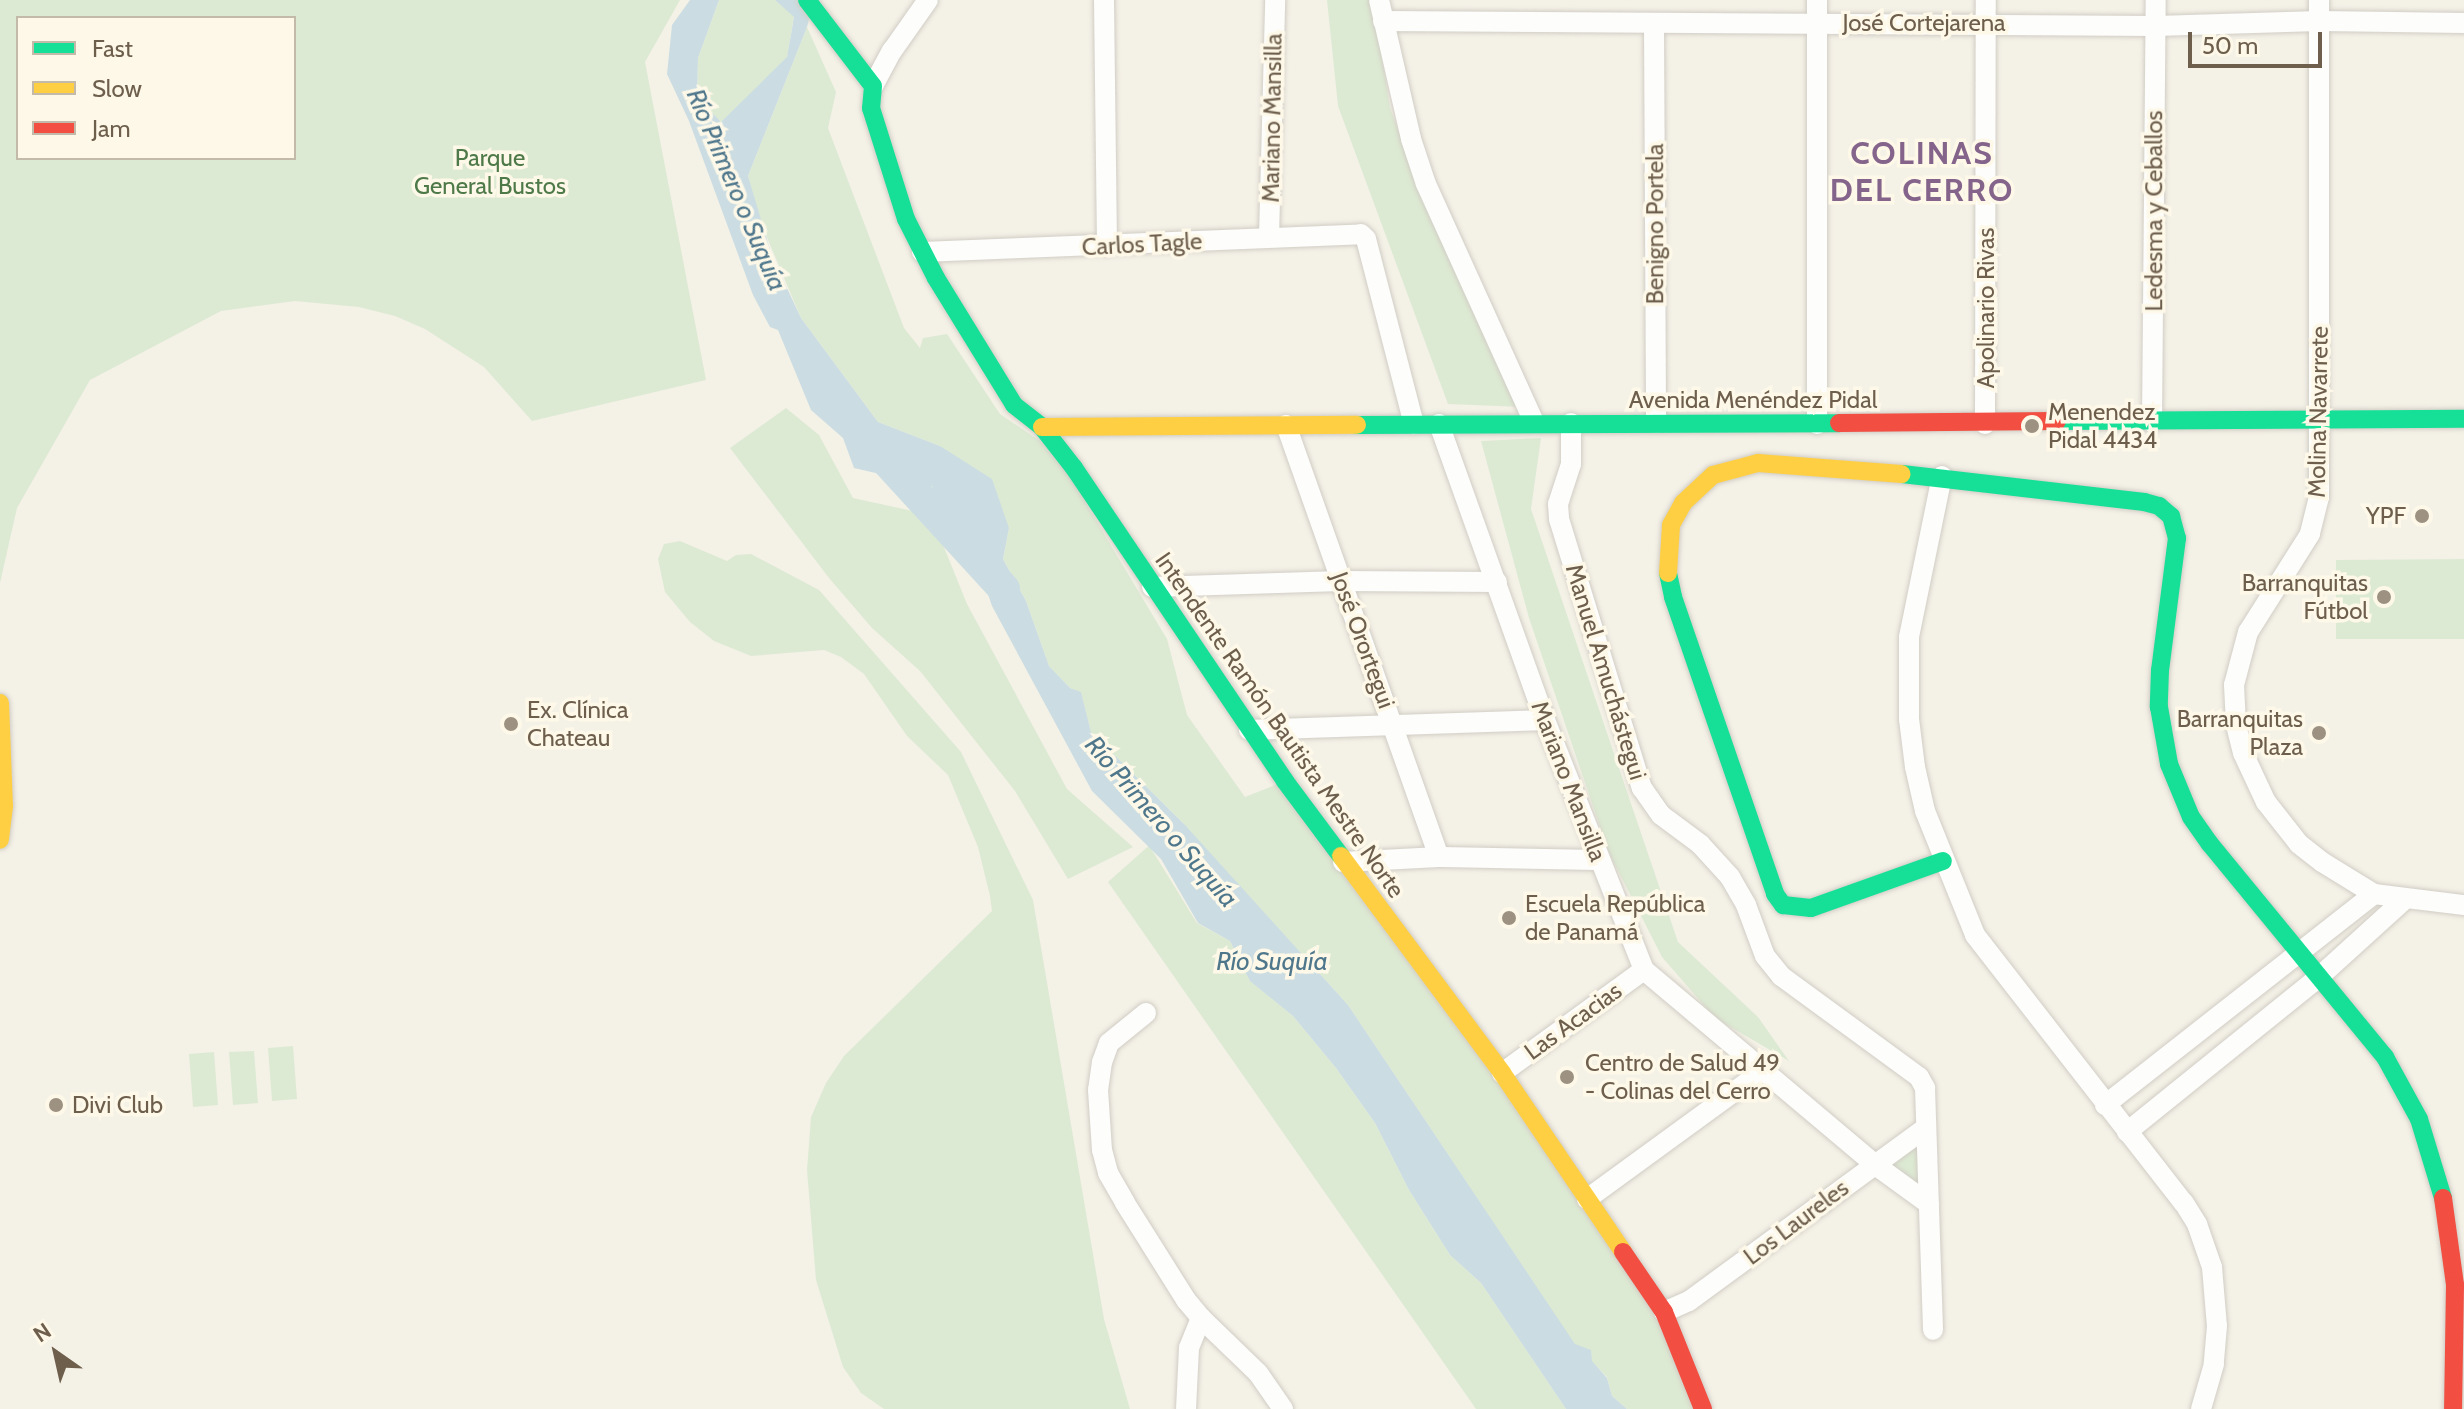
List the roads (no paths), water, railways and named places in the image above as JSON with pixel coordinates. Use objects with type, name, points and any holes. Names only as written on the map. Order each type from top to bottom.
[{"type":"main road","points":[[807,0],[873,86]]},
{"type":"main road","name":"Intendente Ramón Bautista Mestre Norte","points":[[873,86],[871,108],[890,174],[922,252],[1014,405],[1042,427],[1074,468],[1249,730],[1343,862],[1502,1073],[1664,1312],[1703,1409]]},
{"type":"main road","name":"Avenida Menéndez Pidal","points":[[1042,427],[2464,419]]},
{"type":"main road","points":[[1943,861],[1811,908],[1783,905],[1775,894],[1673,597],[1667,543],[1671,525],[1683,503],[1713,475],[1732,467],[1758,463],[1942,476],[2144,502],[2159,506],[2171,516],[2177,538],[2160,670],[2159,707],[2169,764],[2191,817],[2210,844],[2376,1045],[2419,1119],[2439,1182],[2455,1285],[2453,1409]]},
{"type":"main road","points":[[0,703],[4,806],[0,840]]},
{"type":"street","points":[[873,86],[892,51],[928,0]]},
{"type":"street","points":[[1104,0],[1107,246]]},
{"type":"street","name":"Mariano Mansilla","points":[[1269,237],[1275,0]]},
{"type":"street","points":[[1379,0],[1411,139],[1426,184],[1534,422]]},
{"type":"street","points":[[1817,0],[1817,424]]},
{"type":"street","name":"Apolinario Rivas","points":[[1985,424],[1986,0]]},
{"type":"street","name":"Ledesma y Ceballos","points":[[2152,422],[2156,0]]},
{"type":"street","name":"Molina Navarrete","points":[[2319,0],[2319,497],[2310,534],[2248,632],[2234,685],[2234,706],[2243,753],[2253,777],[2281,823],[2322,862],[2374,894],[2464,905]]},
{"type":"street","name":"José Cortejarena","points":[[1383,21],[1654,25],[1986,22],[2156,26],[2319,21],[2464,23]]},
{"type":"street","name":"Benigno Portela","points":[[1654,25],[1656,423]]},
{"type":"street","name":"Carlos Tagle","points":[[922,252],[1361,234],[1366,239],[1414,424]]},
{"type":"street","name":"Manuel Amuchástegui","points":[[1571,423],[1571,464],[1558,504],[1559,519],[1642,788],[1661,815],[1700,844],[1730,877],[1746,905],[1765,956],[1781,976],[1919,1077],[1925,1088],[1933,1330]]},
{"type":"street","name":"Mariano Mansilla","points":[[1439,424],[1545,720],[1644,970],[1874,1164],[1929,1204]]},
{"type":"street","name":"José Orortegui","points":[[1286,425],[1439,857]]},
{"type":"street","points":[[1942,476],[1913,606],[1907,676],[1915,767],[1943,861],[1975,935],[2184,1203],[2197,1224],[2212,1267],[2216,1315],[2214,1364],[2201,1409]]},
{"type":"street","points":[[1152,587],[1341,581],[1497,582]]},
{"type":"street","points":[[1249,730],[1545,720]]},
{"type":"street","points":[[1343,862],[1439,857],[1599,860]]},
{"type":"street","points":[[2105,1105],[2374,894]]},
{"type":"street","points":[[2127,1132],[2319,977],[2404,900]]},
{"type":"street","name":"Las Acacias","points":[[1502,1073],[1644,970]]},
{"type":"street","points":[[1146,1013],[1109,1043],[1102,1062],[1098,1090],[1102,1150],[1108,1173],[1186,1300],[1258,1373],[1283,1409]]},
{"type":"street","points":[[1587,1199],[1764,1070]]},
{"type":"street","name":"Los Laureles","points":[[1664,1312],[1689,1301],[1925,1128]]},
{"type":"street","points":[[1186,1409],[1189,1348],[1201,1318]]},
{"type":"water","name":"Río Suquía","points":[[690,0],[719,0],[698,58],[697,97],[721,122],[787,57],[794,17],[775,0],[814,0],[807,27],[748,176],[772,256],[801,318],[878,422],[940,446],[992,479],[1009,528],[1003,559],[1026,601],[1049,666],[1070,688],[1081,692],[1091,732],[1185,825],[1348,1005],[1575,1344],[1591,1350],[1592,1361],[1607,1378],[1612,1396],[1627,1409],[1566,1409],[1481,1283],[1450,1255],[1409,1190],[1375,1123],[1336,1068],[1293,1016],[1250,981],[1230,941],[1198,923],[1161,859],[1092,791],[992,606],[976,559],[932,486],[854,468],[843,438],[811,410],[778,330],[770,327],[753,295],[689,121],[667,74],[672,25]]},
{"type":"waterway","name":"Río Primero o Suquía","points":[[873,446],[1004,589]]},
{"type":"place","name":"Menendez Pidal 4434","points":[[2032,426]]},
{"type":"place","name":"YPF","points":[[2422,516]]},
{"type":"place","name":"Barranquitas Fútbol","points":[[2384,597]]},
{"type":"place","name":"Ex. Clínica Chateau","points":[[511,724]]},
{"type":"place","name":"Barranquitas Plaza","points":[[2319,733]]},
{"type":"place","name":"Escuela República de Panamá","points":[[1509,918]]},
{"type":"place","name":"Centro de Salud 49 - Colinas del Cerro","points":[[1567,1077]]},
{"type":"place","name":"Divi Club","points":[[56,1105]]},
{"type":"district","name":"COLINAS DEL CERRO","points":[[1922,172]]},
{"type":"park label","name":"Parque General Bustos","points":[[490,172]]}]
